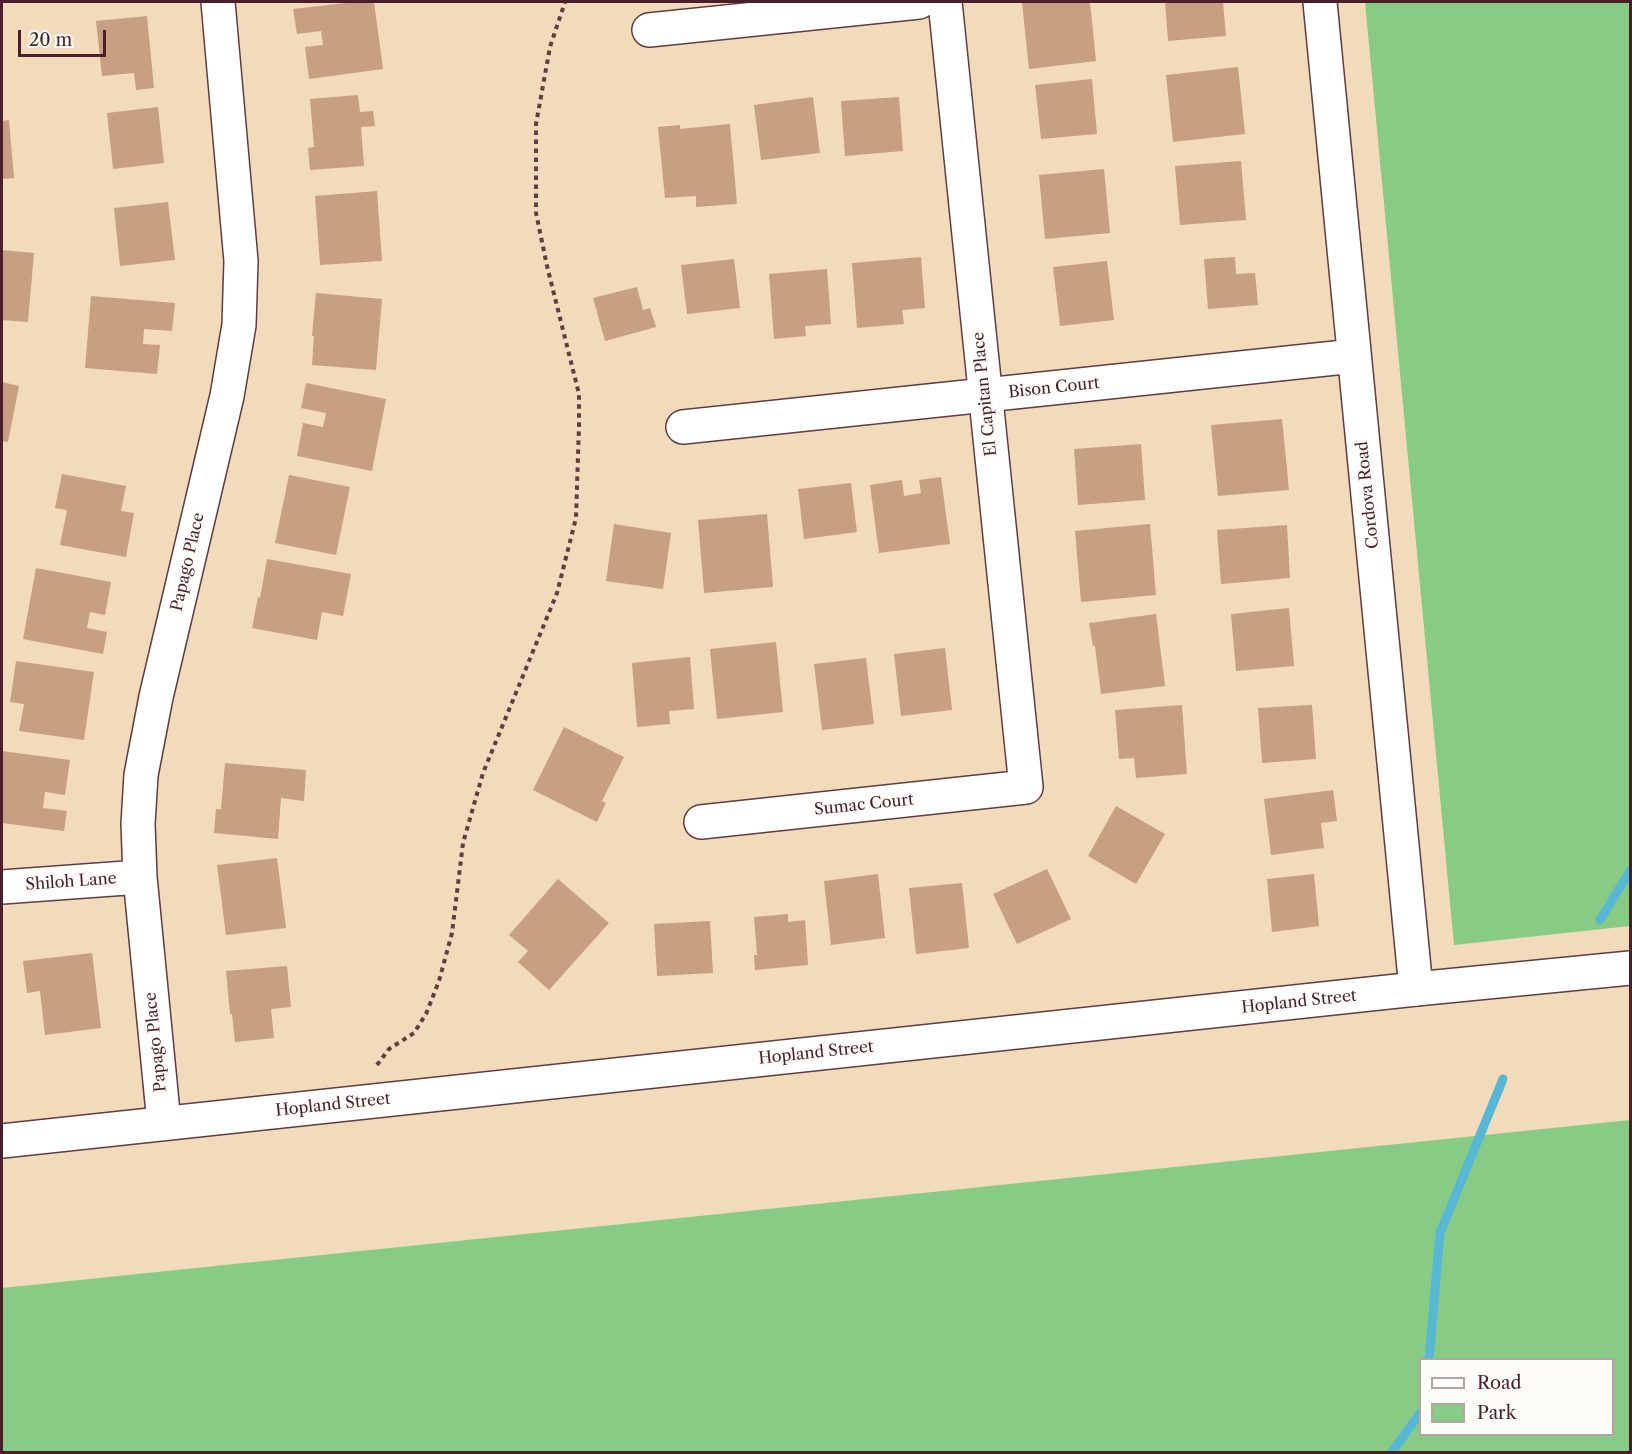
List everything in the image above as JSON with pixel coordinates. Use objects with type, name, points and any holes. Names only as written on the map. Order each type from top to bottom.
[{"type":"street","name":"Papago Place","points":[[164,1123],[140,878],[138,824],[141,775],[156,697],[227,396],[239,325],[241,261],[218,2]]},
{"type":"street","points":[[649,30],[919,2]]},
{"type":"street","name":"El Capitan Place","points":[[945,2],[1026,787]]},
{"type":"street","name":"Cordova Road","points":[[1320,2],[1416,989]]},
{"type":"street","name":"Bison Court","points":[[683,427],[1354,356]]},
{"type":"street","name":"Sumac Court","points":[[701,822],[1026,787]]},
{"type":"street","name":"Shiloh Lane","points":[[2,887],[140,878]]},
{"type":"street","name":"Hopland Street","points":[[2,1141],[1630,968]]},
{"type":"path","points":[[377,1065],[389,1049],[414,1033],[426,1014],[439,981],[452,933],[463,843],[480,783],[557,593],[576,518],[579,394],[547,266],[537,213],[536,124],[549,47],[565,2]]},
{"type":"green space","points":[[1365,2],[1630,2],[1630,926],[1454,945]]},
{"type":"green space","points":[[1630,1120],[1630,1452],[2,1452],[2,1288]]},
{"type":"building","points":[[374,2],[383,69],[309,79],[305,47],[323,45],[321,31],[297,34],[293,9]]},
{"type":"building","points":[[1022,2],[1090,2],[1096,61],[1029,69]]},
{"type":"building","points":[[1165,2],[1223,2],[1226,36],[1168,41]]},
{"type":"building","points":[[147,16],[154,88],[136,90],[134,73],[102,76],[96,21]]},
{"type":"building","points":[[1238,67],[1245,134],[1173,142],[1166,75]]},
{"type":"building","points":[[1092,79],[1097,134],[1041,139],[1035,85]]},
{"type":"building","points":[[358,95],[360,112],[373,111],[375,126],[361,127],[364,166],[310,170],[308,148],[314,147],[310,99]]},
{"type":"building","points":[[813,97],[820,153],[761,160],[754,105]]},
{"type":"building","points":[[899,97],[903,151],[845,156],[841,101]]},
{"type":"building","points":[[158,107],[164,163],[113,169],[107,113]]},
{"type":"building","points":[[9,120],[14,178],[2,179],[2,121]]},
{"type":"building","points":[[730,124],[737,204],[696,207],[696,196],[665,198],[658,127],[680,125],[680,129]]},
{"type":"building","points":[[1241,161],[1246,220],[1180,225],[1175,166]]},
{"type":"building","points":[[1104,169],[1110,233],[1045,239],[1039,175]]},
{"type":"building","points":[[377,191],[382,261],[320,265],[315,196]]},
{"type":"building","points":[[168,202],[175,260],[120,266],[114,208]]},
{"type":"building","points":[[2,250],[34,253],[28,322],[2,320]]},
{"type":"building","points":[[921,257],[925,308],[902,310],[904,324],[857,328],[852,263]]},
{"type":"building","points":[[1235,257],[1236,274],[1255,273],[1258,305],[1208,309],[1204,259]]},
{"type":"building","points":[[734,259],[740,308],[687,314],[681,265]]},
{"type":"building","points":[[1107,261],[1114,320],[1060,326],[1053,267]]},
{"type":"building","points":[[827,269],[831,324],[805,326],[806,336],[774,339],[769,274]]},
{"type":"building","points":[[637,287],[643,310],[650,308],[656,327],[605,341],[593,298]]},
{"type":"building","points":[[316,293],[382,299],[376,370],[312,365]]},
{"type":"building","points":[[91,296],[175,303],[172,331],[144,329],[143,344],[160,345],[157,374],[85,368]]},
{"type":"building","points":[[2,382],[19,386],[8,442],[2,441]]},
{"type":"building","points":[[306,383],[386,399],[372,471],[297,456],[303,423],[323,427],[326,413],[301,408]]},
{"type":"building","points":[[1282,419],[1289,490],[1218,496],[1211,425]]},
{"type":"building","points":[[1141,444],[1145,500],[1078,505],[1074,449]]},
{"type":"building","points":[[62,474],[126,486],[121,511],[134,513],[126,557],[60,545],[67,510],[55,508]]},
{"type":"building","points":[[289,475],[350,487],[336,555],[275,543]]},
{"type":"building","points":[[941,477],[950,544],[879,553],[870,485],[902,480],[904,496],[921,493],[919,480]]},
{"type":"building","points":[[851,483],[857,532],[804,539],[798,489]]},
{"type":"building","points":[[767,514],[773,587],[704,593],[698,520]]},
{"type":"building","points":[[614,524],[671,533],[663,589],[606,581]]},
{"type":"building","points":[[1150,524],[1156,595],[1081,602],[1075,531]]},
{"type":"building","points":[[1287,525],[1290,578],[1221,584],[1217,530]]},
{"type":"building","points":[[267,559],[351,574],[343,616],[322,612],[317,640],[252,628]]},
{"type":"building","points":[[36,568],[111,582],[105,615],[90,612],[87,628],[107,632],[103,654],[23,639]]},
{"type":"building","points":[[1289,608],[1294,666],[1236,671],[1231,614]]},
{"type":"building","points":[[1156,614],[1165,686],[1101,694],[1095,646],[1093,646],[1089,623]]},
{"type":"building","points":[[776,642],[783,712],[717,719],[710,649]]},
{"type":"building","points":[[945,648],[952,710],[901,716],[894,654]]},
{"type":"building","points":[[690,657],[694,709],[669,711],[670,724],[637,727],[632,663]]},
{"type":"building","points":[[866,658],[874,724],[822,730],[814,664]]},
{"type":"building","points":[[16,661],[94,672],[84,740],[19,731],[24,704],[10,702]]},
{"type":"building","points":[[1182,705],[1187,774],[1136,778],[1134,758],[1119,759],[1115,710]]},
{"type":"building","points":[[1312,705],[1316,759],[1262,763],[1258,708]]},
{"type":"building","points":[[564,727],[624,757],[602,801],[606,803],[597,822],[533,790]]},
{"type":"building","points":[[2,751],[70,760],[65,795],[45,792],[43,808],[67,811],[64,831],[2,823]]},
{"type":"building","points":[[225,763],[306,770],[304,801],[281,798],[278,839],[214,833],[216,809],[221,809]]},
{"type":"building","points":[[1333,790],[1337,821],[1321,823],[1324,848],[1271,855],[1264,799]]},
{"type":"building","points":[[1116,806],[1165,834],[1136,884],[1088,856]]},
{"type":"building","points":[[277,858],[286,928],[226,935],[217,865]]},
{"type":"building","points":[[1047,869],[1071,919],[1017,944],[993,894]]},
{"type":"building","points":[[878,874],[885,938],[831,945],[824,881]]},
{"type":"building","points":[[1314,874],[1319,926],[1272,932],[1267,879]]},
{"type":"building","points":[[558,879],[609,923],[549,990],[518,962],[528,951],[509,935]]},
{"type":"building","points":[[962,883],[969,948],[916,954],[909,888]]},
{"type":"building","points":[[788,914],[788,922],[805,920],[808,965],[755,970],[754,955],[757,955],[754,917]]},
{"type":"building","points":[[710,921],[713,973],[657,976],[654,924]]},
{"type":"building","points":[[92,953],[101,1028],[45,1035],[40,991],[27,993],[23,961]]},
{"type":"building","points":[[287,966],[291,1007],[271,1009],[274,1038],[235,1042],[226,971]]},
{"type":"waterway","points":[[1600,920],[1630,871]]},
{"type":"waterway","points":[[1429,1358],[1440,1233],[1503,1079]]},
{"type":"waterway","points":[[1392,1452],[1419,1414]]}]
